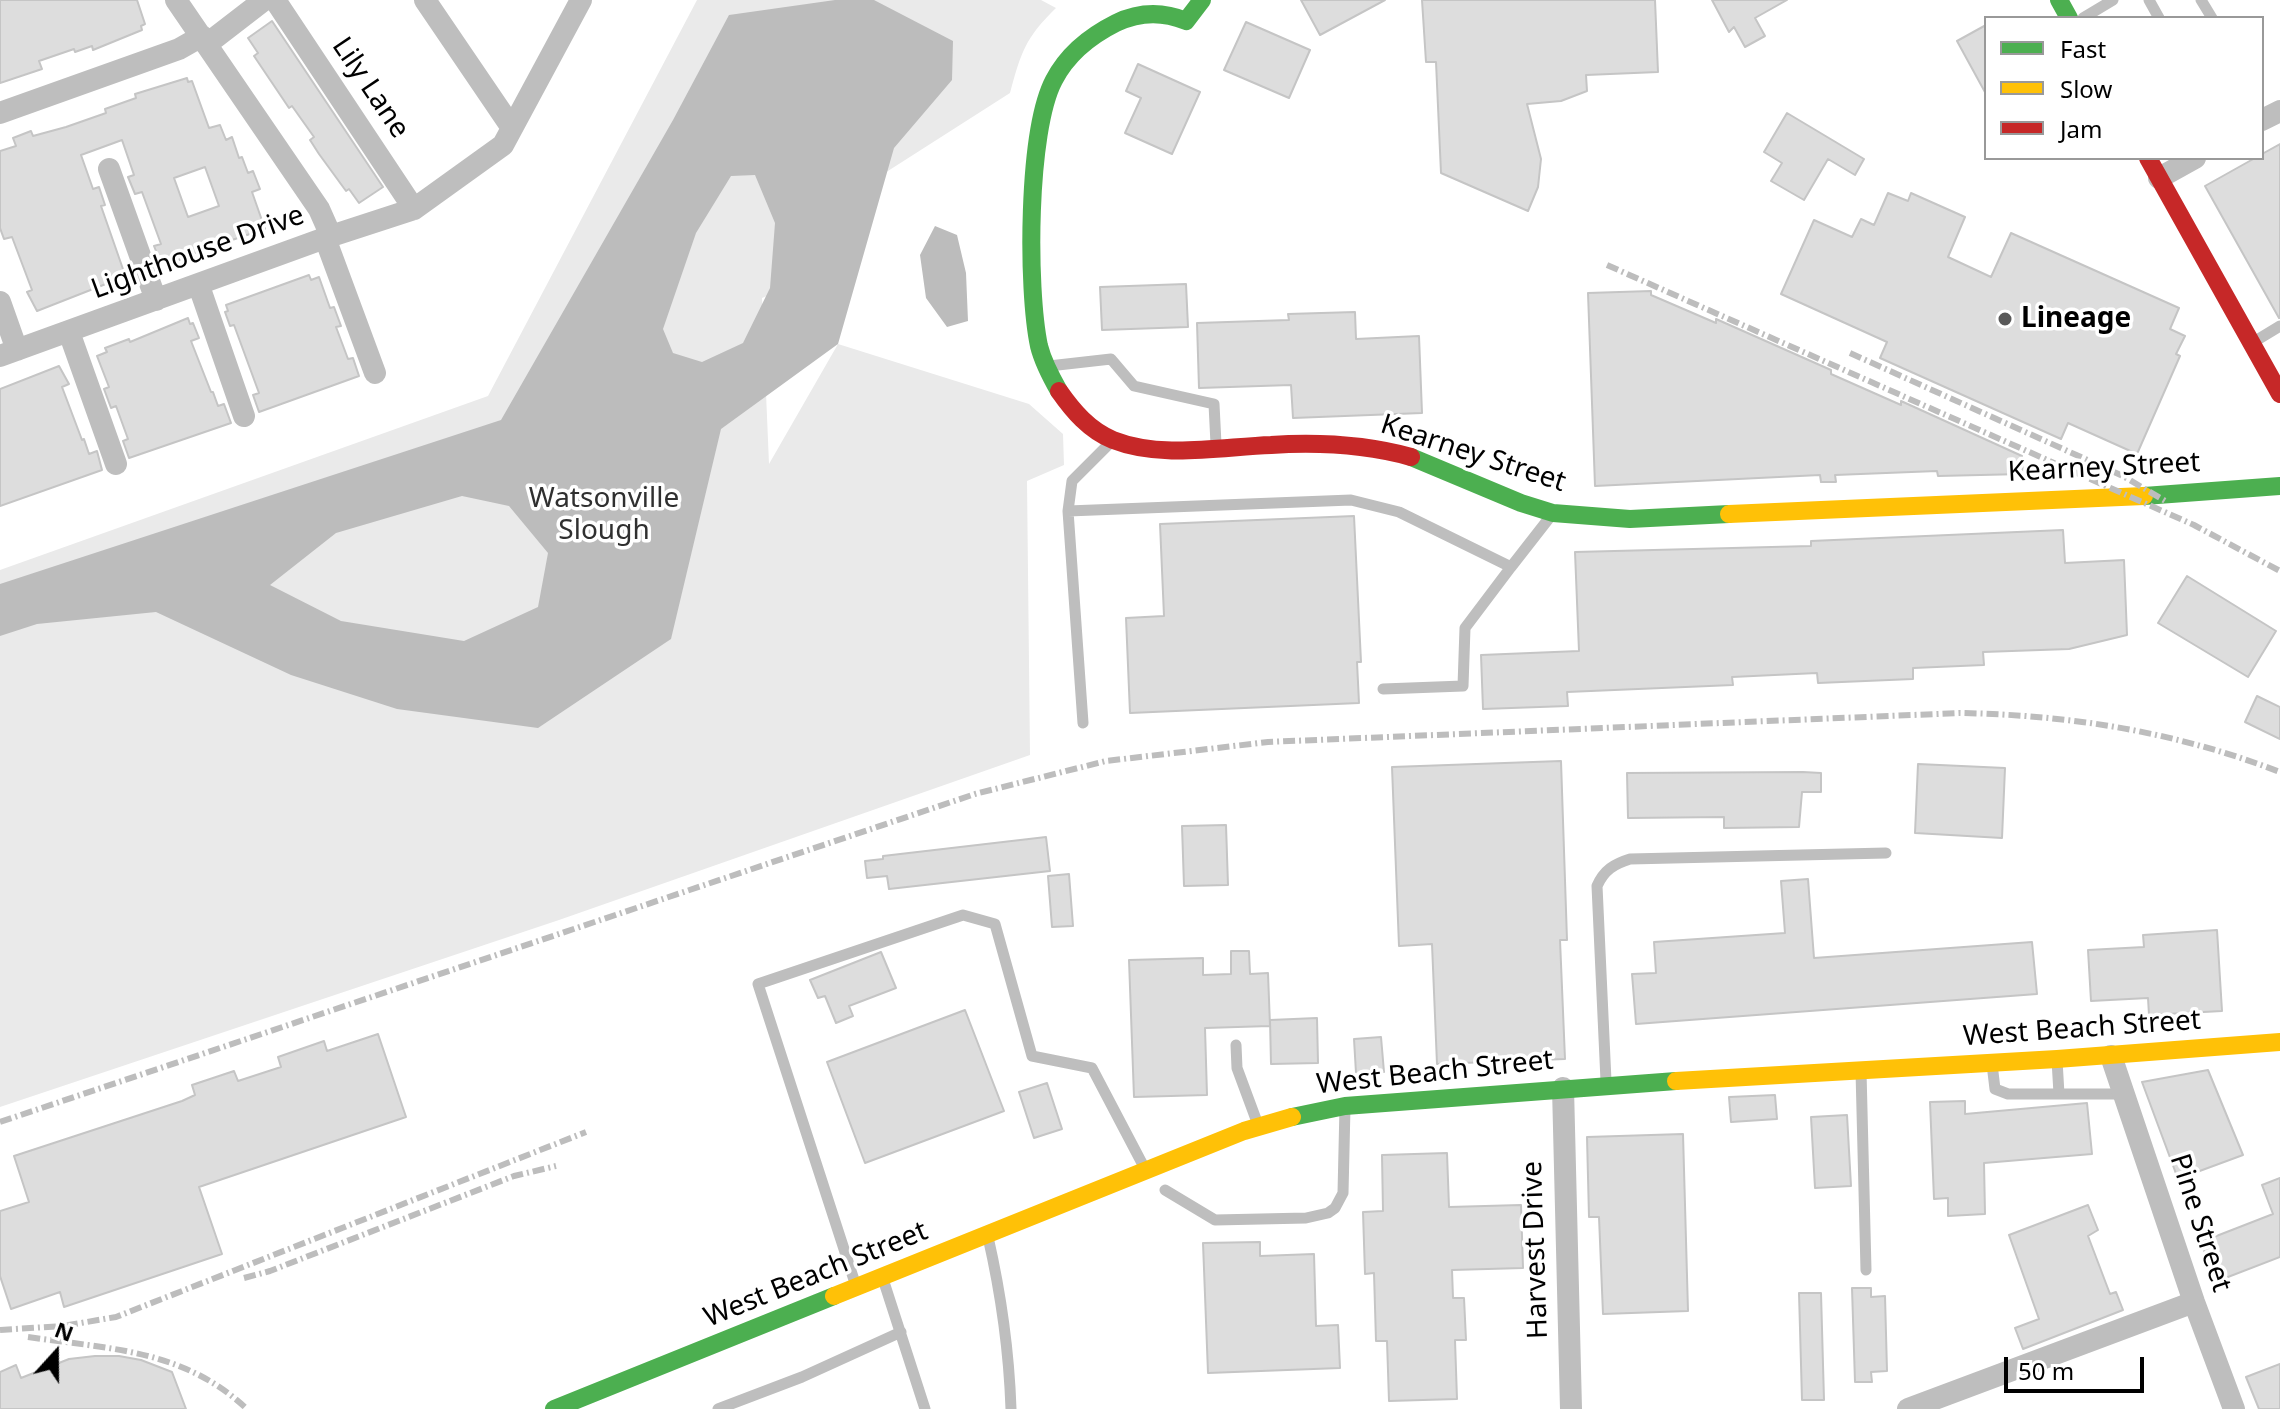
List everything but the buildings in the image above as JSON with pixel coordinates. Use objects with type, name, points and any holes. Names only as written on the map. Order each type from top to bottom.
[{"type":"main road","name":"Kearney Street","points":[[1202,0],[1186,21],[1157,13],[1136,16],[1088,41],[1062,67],[1047,97],[1042,117],[1033,223],[1034,305],[1038,341],[1046,366],[1077,413],[1089,425],[1113,440],[1147,449],[1326,444],[1381,449],[1432,464],[1518,502],[1553,513],[1630,519],[2156,495],[2280,486]]},
{"type":"main road","points":[[2153,168],[2280,394]]},
{"type":"main road","name":"West Beach Street","points":[[554,1409],[1259,1127],[1345,1106],[1563,1088],[2111,1056],[2280,1042]]},
{"type":"street","name":"Lighthouse Drive","points":[[8,353],[328,237],[319,209],[176,0]]},
{"type":"street","points":[[0,113],[204,40],[264,0]]},
{"type":"street","name":"Lily Lane","points":[[275,0],[414,209]]},
{"type":"street","points":[[425,0],[512,128]]},
{"type":"street","points":[[375,373],[328,237],[414,209],[503,145],[581,0]]},
{"type":"street","points":[[2153,168],[2187,160]]},
{"type":"street","points":[[109,169],[156,300]]},
{"type":"street","points":[[199,286],[244,416]]},
{"type":"street","points":[[0,302],[8,353]]},
{"type":"street","points":[[69,332],[116,464]]},
{"type":"street","name":"Pine Street","points":[[2111,1056],[2194,1302],[2234,1409]]},
{"type":"street","name":"Harvest Drive","points":[[1563,1088],[1571,1409]]},
{"type":"street","points":[[1908,1409],[2194,1302]]},
{"type":"lane","points":[[2086,16],[2113,0]]},
{"type":"lane","points":[[2251,343],[2280,326]]},
{"type":"lane","points":[[1046,366],[1111,359],[1134,386],[1214,404],[1216,448]]},
{"type":"lane","points":[[1083,723],[1068,511],[1072,481],[1113,440]]},
{"type":"lane","points":[[1068,511],[1351,500],[1399,512],[1511,567]]},
{"type":"lane","points":[[1383,689],[1463,686],[1465,628],[1553,513]]},
{"type":"lane","points":[[1606,1086],[1597,886],[1614,864],[1630,859],[1886,853]]},
{"type":"lane","points":[[857,1288],[758,984],[963,915],[995,924],[1032,1056],[1092,1068],[1146,1171]]},
{"type":"lane","points":[[1236,1045],[1237,1068],[1259,1127]]},
{"type":"lane","points":[[2057,1059],[2059,1094]]},
{"type":"lane","points":[[1992,1063],[1995,1089],[2008,1094],[2125,1094]]},
{"type":"lane","points":[[1861,1071],[1866,1270]]},
{"type":"lane","points":[[1165,1190],[1215,1220],[1306,1218],[1328,1213],[1335,1208],[1343,1193],[1345,1106]]},
{"type":"lane","points":[[987,1236],[999,1286],[1009,1352],[1011,1409]]},
{"type":"lane","points":[[883,1278],[925,1409]]},
{"type":"lane","points":[[718,1409],[802,1377],[901,1332]]},
{"type":"green space","points":[[697,0],[1041,0],[1056,8],[1037,28],[1026,47],[1010,93],[866,185],[821,274],[762,298],[769,464],[838,344],[1029,404],[1063,434],[1064,465],[1027,481],[1030,755],[559,920],[0,1107],[0,570],[488,396]]},
{"type":"shaded area","name":"Watsonville Slough","points":[[835,0],[874,0],[953,41],[952,80],[894,148],[838,344],[721,429],[671,639],[538,728],[397,709],[291,675],[156,612],[37,624],[0,636],[0,584],[501,420],[673,120],[729,15]],"holes":[[[755,175],[775,223],[770,288],[743,343],[702,362],[673,353],[663,329],[696,233],[731,176]],[[462,496],[509,506],[548,553],[538,607],[464,641],[341,621],[270,585],[336,533]]]},
{"type":"shaded area","points":[[935,226],[957,235],[966,273],[968,321],[947,327],[926,298],[920,255]]},
{"type":"railway","points":[[1607,265],[2194,525],[2280,571]]},
{"type":"railway","points":[[1850,353],[2123,476],[2167,502]]},
{"type":"railway","points":[[0,1122],[975,794],[1106,761],[1268,742],[1960,713],[2042,717],[2123,728],[2202,746],[2280,772]]},
{"type":"railway","points":[[0,1330],[63,1326],[116,1317],[586,1132]]},
{"type":"railway","points":[[244,1278],[270,1271],[514,1176],[556,1166]]},
{"type":"railway","points":[[28,1337],[116,1349],[171,1363],[223,1389],[247,1409]]},
{"type":"traffic: fast","points":[[1059,391],[1039,346],[1032,288],[1034,172],[1045,104],[1054,80],[1066,62],[1097,34],[1116,23],[1142,15],[1159,14],[1186,21],[1202,0]]},
{"type":"traffic: fast","points":[[2059,0],[2068,16]]},
{"type":"traffic: fast","points":[[1411,457],[1521,503],[1553,513],[1630,519],[1729,514]]},
{"type":"traffic: fast","points":[[2144,496],[2280,486]]},
{"type":"traffic: fast","points":[[1292,1117],[1345,1106],[1676,1081]]},
{"type":"traffic: fast","points":[[554,1409],[834,1296]]},
{"type":"traffic: slow","points":[[1729,514],[2144,496]]},
{"type":"traffic: slow","points":[[1676,1081],[2057,1059],[2280,1042]]},
{"type":"traffic: slow","points":[[834,1296],[1244,1131],[1292,1117]]},
{"type":"traffic: jam","points":[[2149,160],[2280,394]]},
{"type":"traffic: jam","points":[[1059,391],[1076,413],[1096,431],[1131,446],[1191,450],[1324,444],[1376,449],[1411,457]]},
{"type":"place","name":"Lineage","points":[[2005,319]]}]
